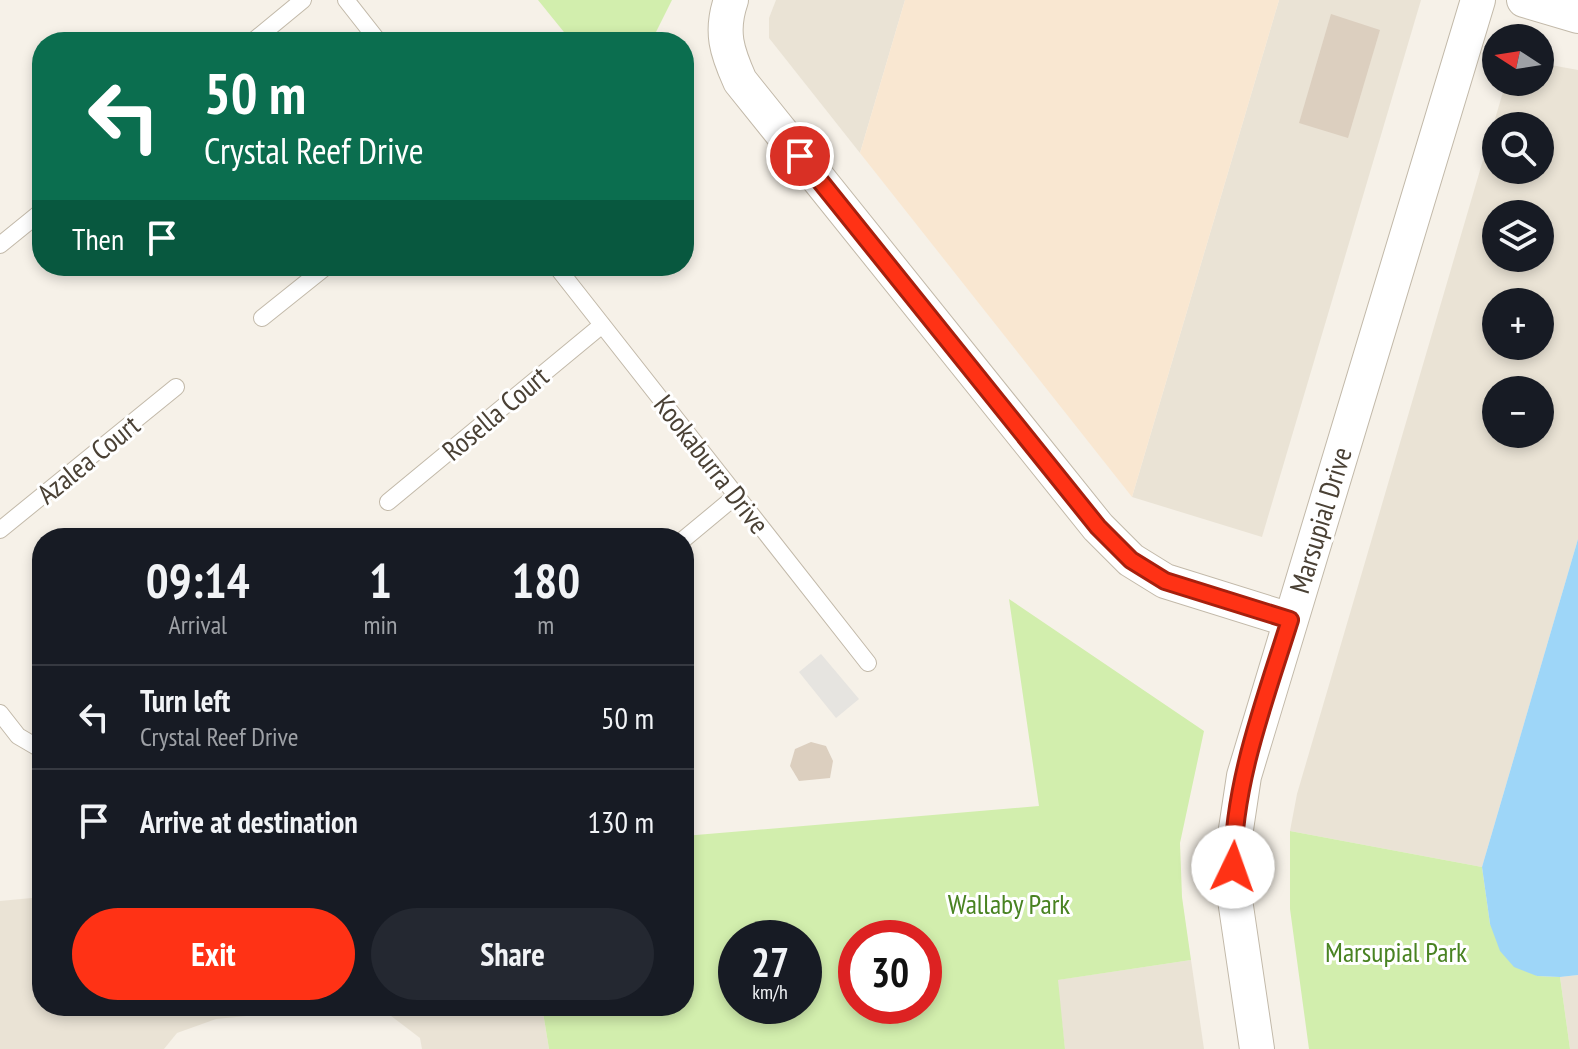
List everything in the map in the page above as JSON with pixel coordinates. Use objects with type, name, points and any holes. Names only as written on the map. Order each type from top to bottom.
[{"type":"street","points":[[731,0],[726,13],[726,50],[740,81],[1098,527],[1131,560],[1165,581],[1290,620]]},
{"type":"street","name":"Marsupial Drive","points":[[1257,1049],[1233,886],[1233,849],[1244,776],[1478,0]]},
{"type":"street","points":[[1524,0],[1578,16]]},
{"type":"lane","points":[[264,32],[303,0]]},
{"type":"lane","points":[[346,0],[371,32]]},
{"type":"lane","points":[[0,245],[32,219]]},
{"type":"lane","points":[[262,318],[314,276]]},
{"type":"lane","name":"Kookaburra Drive","points":[[564,276],[868,663]]},
{"type":"lane","name":"Rosella Court","points":[[388,502],[602,325]]},
{"type":"lane","name":"Azalea Court","points":[[0,530],[176,387]]},
{"type":"lane","points":[[694,531],[737,495]]},
{"type":"lane","points":[[0,713],[18,736],[32,744]]},
{"type":"shaded area","points":[[776,0],[905,0],[860,153],[769,38],[769,18]]},
{"type":"shaded area","points":[[905,0],[1279,0],[1132,497],[860,153]]},
{"type":"shaded area","points":[[1279,0],[1421,0],[1262,537],[1132,497]]},
{"type":"shaded area","points":[[1554,66],[1578,70],[1578,539],[1482,867],[1290,831],[1297,794],[1482,163],[1482,184],[1554,184],[1554,112],[1497,112],[1502,96],[1554,96]]},
{"type":"shaded area","points":[[821,654],[859,699],[836,718],[799,672]]},
{"type":"shaded area","points":[[32,898],[32,1016],[247,1016],[216,1019],[177,1033],[164,1049],[0,1049],[0,901]]},
{"type":"shaded area","points":[[1191,960],[1204,1049],[1065,1049],[1057,980]]},
{"type":"shaded area","points":[[1578,975],[1578,1049],[1570,1049],[1560,977]]},
{"type":"shaded area","points":[[391,1016],[544,1016],[549,1049],[422,1049],[420,1038]]},
{"type":"green space","points":[[538,0],[672,0],[656,32],[564,32]]},
{"type":"green space","name":"Wallaby Park","points":[[1009,599],[1204,731],[1180,843],[1182,897],[1191,960],[1058,980],[1065,1049],[549,1049],[544,1016],[694,1016],[694,835],[1039,806]]},
{"type":"green space","name":"Marsupial Park","points":[[1290,831],[1482,867],[1490,924],[1537,976],[1560,977],[1570,1049],[1309,1049],[1290,909]]},
{"type":"water","points":[[1578,539],[1578,975],[1537,976],[1514,967],[1500,951],[1490,924],[1482,867]]},
{"type":"building","points":[[1331,14],[1380,30],[1348,138],[1299,123]]},
{"type":"building","points":[[811,742],[826,746],[833,761],[830,778],[799,781],[790,766],[795,749]]},
{"type":"route","points":[[800,156],[1098,527],[1131,560],[1165,581],[1290,620],[1244,776],[1237,813],[1233,867]]}]
